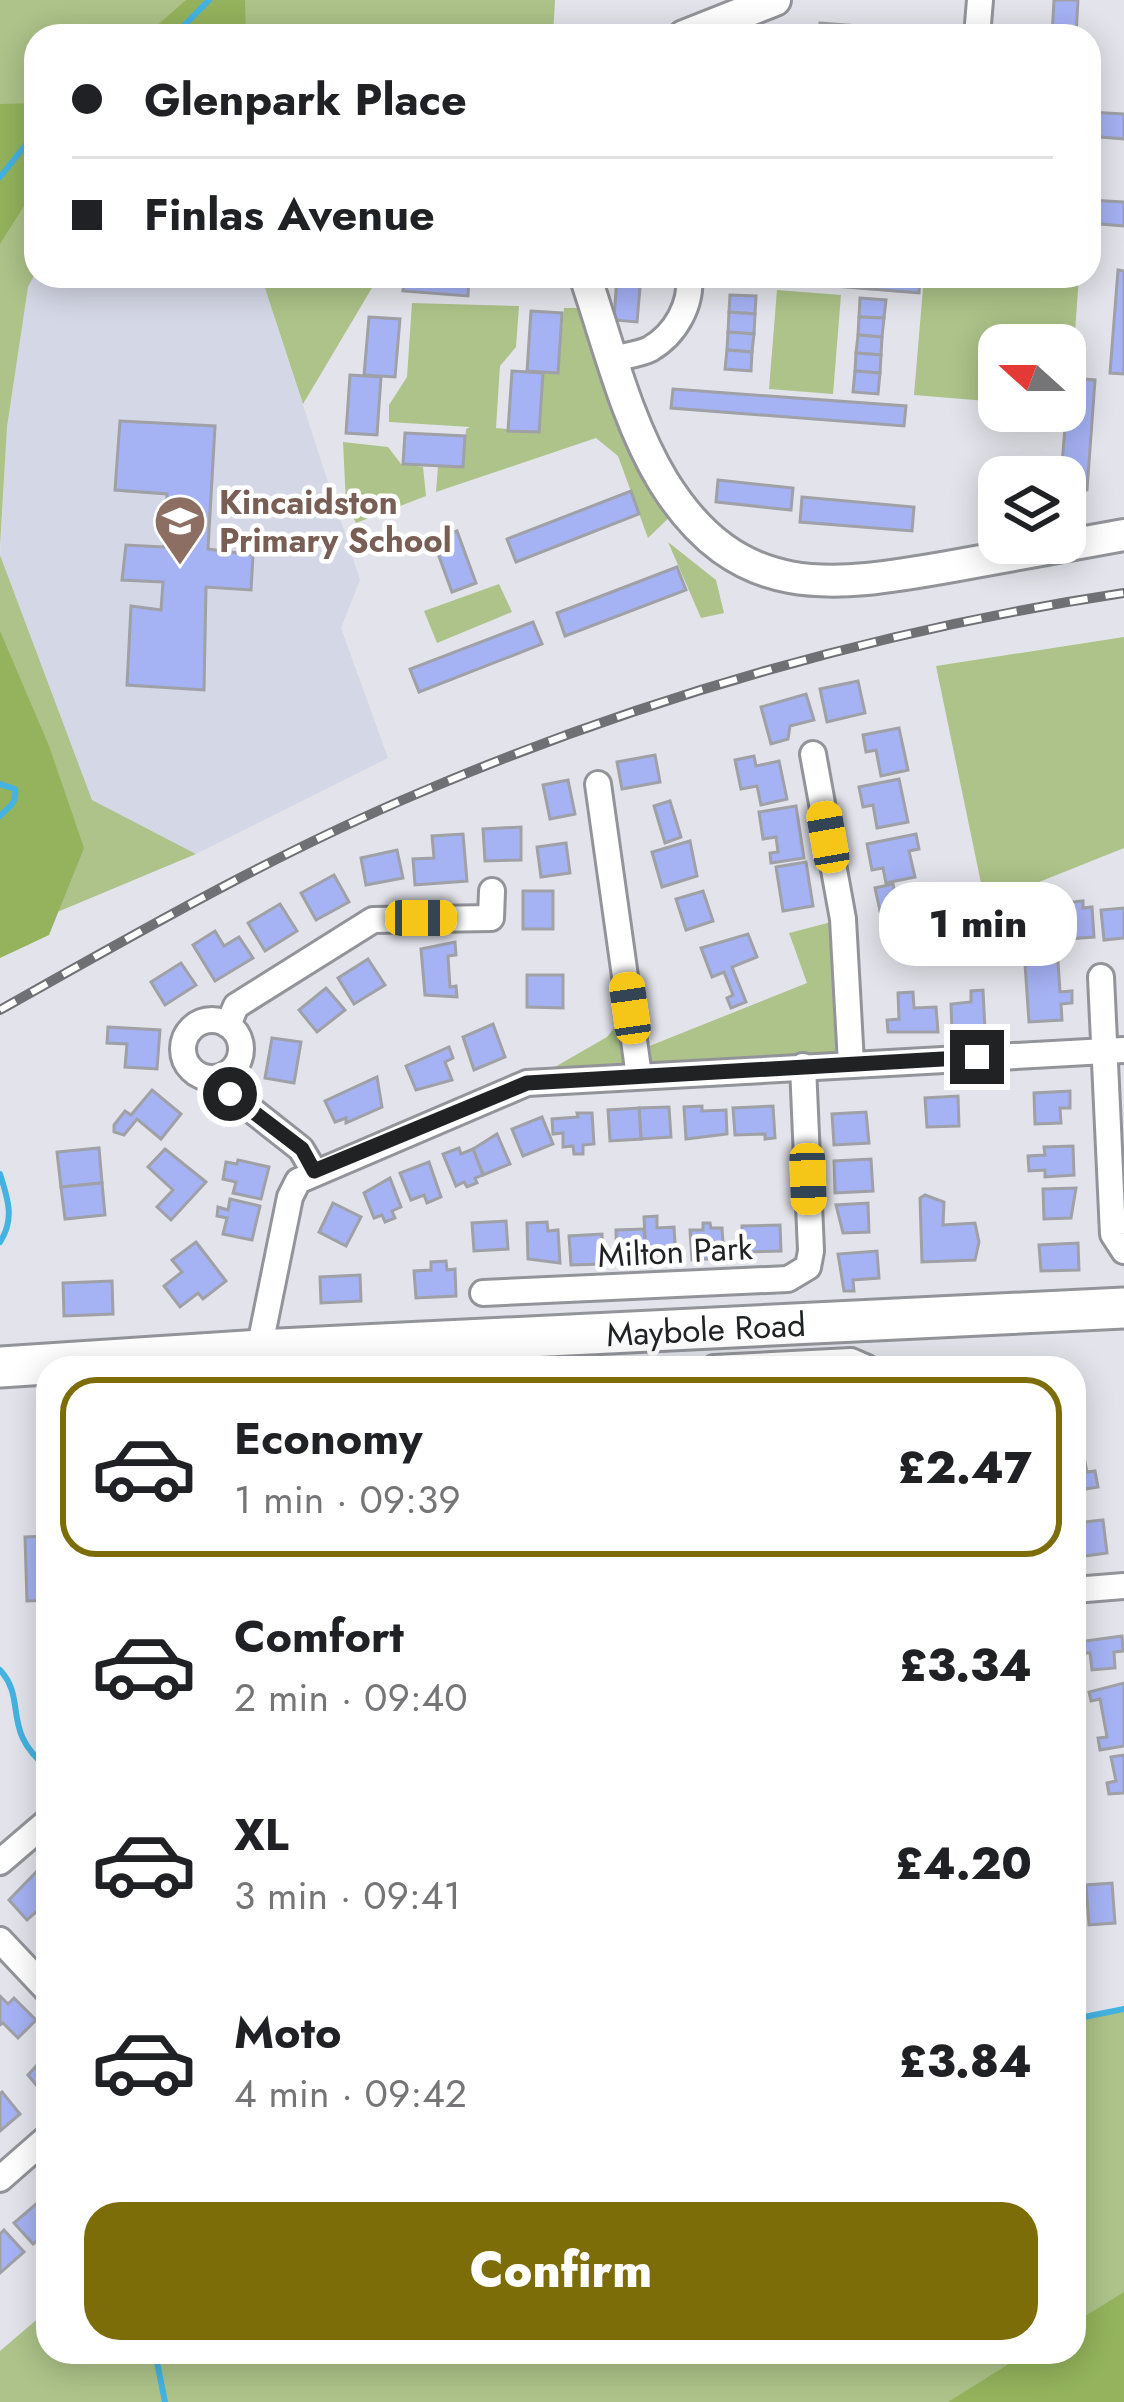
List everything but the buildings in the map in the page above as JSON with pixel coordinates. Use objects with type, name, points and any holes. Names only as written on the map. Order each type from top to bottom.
[{"type":"main road","name":"Maybole Road","points":[[168,1356],[1124,1308]]},
{"type":"main road","name":"Maybole Road","points":[[0,1367],[36,1365]]},
{"type":"street","points":[[715,24],[776,0]]},
{"type":"street","points":[[589,288],[644,445],[680,506],[711,541],[734,556],[805,581],[844,582],[1124,535]]},
{"type":"street","points":[[613,359],[650,349],[680,321],[691,288]]},
{"type":"street","points":[[813,754],[843,919],[851,1063]]},
{"type":"street","points":[[598,784],[639,1076]]},
{"type":"street","points":[[228,1025],[236,1006],[373,920],[491,918],[492,891]]},
{"type":"street","points":[[1101,977],[1113,1051],[1113,1234],[1124,1251]]},
{"type":"street","points":[[209,1021],[228,1025],[240,1040],[235,1068],[227,1074],[200,1076],[184,1054],[193,1028],[209,1021]]},
{"type":"street","points":[[259,1350],[290,1197],[298,1181],[527,1083],[1113,1051]]},
{"type":"street","name":"Milton Park","points":[[484,1293],[788,1279],[808,1267],[803,1066]]},
{"type":"street","points":[[227,1074],[230,1094],[302,1149],[314,1171]]},
{"type":"street","points":[[1086,1589],[1124,1586]]},
{"type":"street","points":[[0,1862],[36,1831]]},
{"type":"street","points":[[0,1940],[36,1978]]},
{"type":"street","points":[[0,2179],[36,2148]]},
{"type":"shaded area","name":"Kincaidston Primary School","points":[[28,288],[265,288],[360,580],[341,628],[388,758],[196,854],[92,800],[0,555],[7,427]]},
{"type":"green space","points":[[0,0],[555,0],[554,24],[24,24],[24,288],[28,288],[7,427],[0,547]]},
{"type":"green space","points":[[186,0],[245,0],[246,24],[159,24]]},
{"type":"green space","points":[[24,103],[24,206],[0,244],[0,104]]},
{"type":"green space","points":[[265,288],[372,288],[303,404]]},
{"type":"green space","points":[[923,288],[1078,288],[1076,324],[978,324],[978,400],[914,395]]},
{"type":"green space","points":[[777,290],[841,295],[833,394],[769,389]]},
{"type":"green space","points":[[412,303],[519,306],[516,347],[500,366],[496,428],[538,432],[543,373],[558,372],[564,308],[596,308],[681,506],[648,538],[618,456],[596,438],[436,492],[438,466],[463,467],[470,427],[389,422],[389,405],[407,377]]},
{"type":"green space","points":[[343,442],[388,447],[401,464],[423,467],[426,496],[356,523],[346,504]]},
{"type":"green space","points":[[668,542],[716,580],[724,613],[701,618]]},
{"type":"green space","points":[[0,555],[92,800],[196,854],[0,936]]},
{"type":"green space","points":[[499,584],[512,612],[437,643],[424,611]]},
{"type":"green space","points":[[0,631],[49,746],[84,848],[49,935],[0,958]]},
{"type":"green space","points":[[1124,637],[1124,848],[1009,894],[981,883],[936,666]]},
{"type":"green space","points":[[843,919],[851,1063],[527,1083],[607,1037],[630,1008],[637,1051],[807,983],[789,933]]},
{"type":"green space","points":[[1124,2011],[1124,2402],[0,2402],[0,2351],[36,2320],[36,2364],[1086,2364],[1086,2019]]},
{"type":"green space","points":[[1124,2292],[1124,2402],[948,2402],[1009,2364],[1086,2364],[1086,2316]]},
{"type":"waterway","points":[[186,24],[209,0]]},
{"type":"waterway","points":[[0,177],[24,147]]},
{"type":"waterway","points":[[0,784],[15,789],[12,804],[0,816]]},
{"type":"waterway","points":[[0,1174],[9,1217],[0,1242]]},
{"type":"waterway","points":[[0,1670],[13,1693],[24,1741],[36,1757]]},
{"type":"waterway","points":[[1086,2017],[1124,2009]]},
{"type":"waterway","points":[[157,2364],[165,2402]]},
{"type":"railway","points":[[0,1010],[259,868],[365,817],[589,727],[854,647],[1124,593]]},
{"type":"place","name":"Kincaidston Primary School","points":[[180,567]]},
{"type":"route","points":[[230,1094],[302,1149],[314,1171],[527,1083],[977,1057]]}]
